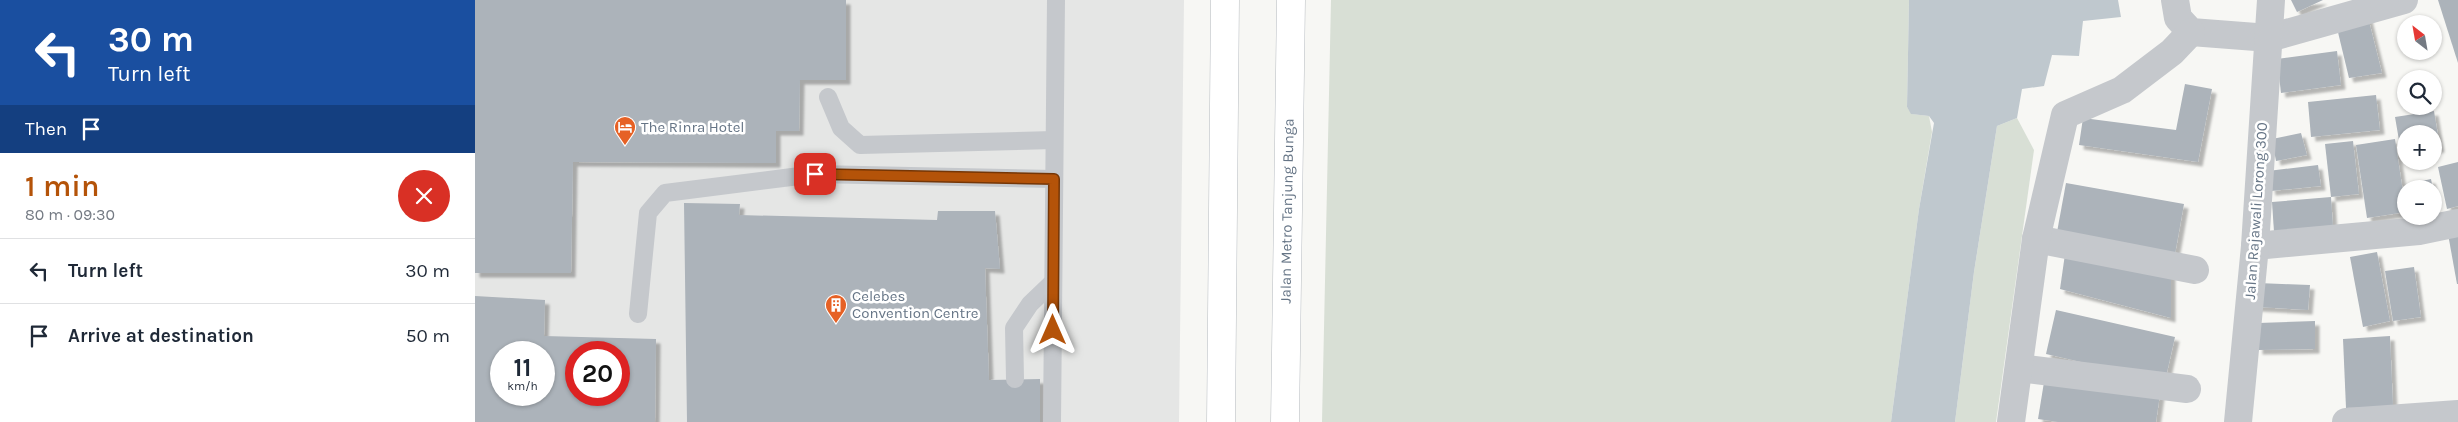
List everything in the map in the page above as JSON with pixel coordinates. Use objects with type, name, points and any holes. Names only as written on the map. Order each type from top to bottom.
[{"type":"main road","points":[[1221,422],[1225,0]]},
{"type":"main road","name":"Jalan Metro Tanjung Bunga","points":[[1285,422],[1291,0]]},
{"type":"street","points":[[2175,0],[2178,18],[2200,33],[2269,38],[2404,0]]},
{"type":"street","name":"Jalan Rajawali Lorong 300","points":[[2238,422],[2255,246],[2271,0]]},
{"type":"street","points":[[2011,422],[2036,239],[2065,115],[2122,90],[2200,33]]},
{"type":"street","points":[[2255,246],[2419,231],[2458,222]]},
{"type":"street","points":[[2036,239],[2195,270]]},
{"type":"street","points":[[2019,368],[2187,389]]},
{"type":"street","points":[[2346,422],[2458,414]]},
{"type":"lane","points":[[1052,422],[1055,0]]},
{"type":"lane","points":[[828,97],[841,128],[860,145],[1054,140]]},
{"type":"lane","points":[[638,314],[648,213],[665,193],[815,174],[1054,179]]},
{"type":"lane","points":[[1015,380],[1014,328],[1030,304],[1053,282]]},
{"type":"shaded area","points":[[475,0],[1184,0],[1179,422],[475,422]]},
{"type":"shaded area","points":[[1331,0],[1909,0],[1907,107],[1912,114],[1929,116],[1932,132],[1919,209],[1891,422],[1322,422]]},
{"type":"shaded area","points":[[1909,0],[2118,0],[2121,17],[2083,21],[2079,56],[2052,55],[2044,86],[2022,89],[2017,118],[1997,126],[1974,272],[1955,422],[1891,422],[1919,209],[1934,123],[1929,116],[1911,114],[1907,107]]},
{"type":"shaded area","points":[[2017,118],[2034,150],[1996,422],[1955,422],[1974,272],[1997,126]]},
{"type":"building","name":"The Rinra Hotel","points":[[475,0],[846,0],[846,80],[800,80],[799,131],[776,131],[776,163],[573,162],[571,273],[475,273]]},
{"type":"building","points":[[2291,0],[2323,0],[2297,12]]},
{"type":"building","points":[[2438,0],[2458,0],[2458,63],[2443,15]]},
{"type":"building","points":[[2367,13],[2382,73],[2349,78],[2336,24]]},
{"type":"building","points":[[2337,51],[2341,85],[2281,93],[2277,59]]},
{"type":"building","points":[[2185,84],[2212,89],[2198,162],[2079,145],[2083,118],[2176,130]]},
{"type":"building","points":[[2376,95],[2380,130],[2311,137],[2308,102]]},
{"type":"building","points":[[2435,115],[2436,125],[2397,125],[2397,129],[2395,117]]},
{"type":"building","points":[[2301,133],[2307,155],[2276,161],[2272,139]]},
{"type":"building","points":[[2395,139],[2397,170],[2400,170],[2401,180],[2397,180],[2397,213],[2367,218],[2356,145]]},
{"type":"building","points":[[2353,141],[2359,194],[2331,197],[2325,144]]},
{"type":"building","points":[[2458,162],[2458,206],[2447,209],[2439,170],[2442,170],[2442,166]]},
{"type":"building","points":[[2318,165],[2321,186],[2271,191],[2268,171]]},
{"type":"building","points":[[2066,183],[2184,204],[2175,254],[2057,232]]},
{"type":"building","points":[[2331,197],[2333,227],[2274,232],[2272,202]]},
{"type":"building","name":"Celebes Convention Centre","points":[[684,203],[740,204],[739,215],[937,220],[938,211],[995,211],[1000,269],[985,268],[989,380],[1040,379],[1040,422],[687,422]]},
{"type":"building","points":[[2458,232],[2458,284],[2457,284],[2448,234]]},
{"type":"building","points":[[2377,252],[2390,321],[2363,327],[2350,257]]},
{"type":"building","points":[[2065,254],[2171,270],[2171,318],[2060,289]]},
{"type":"building","points":[[2414,267],[2421,317],[2393,321],[2385,271]]},
{"type":"building","points":[[2258,283],[2310,285],[2308,310],[2256,307]]},
{"type":"building","points":[[475,296],[545,300],[544,336],[656,339],[655,422],[475,422]]},
{"type":"building","points":[[2056,310],[2175,337],[2165,381],[2046,354]]},
{"type":"building","points":[[2315,321],[2315,349],[2258,350],[2258,323]]},
{"type":"building","points":[[2390,336],[2393,406],[2346,408],[2343,339]]},
{"type":"building","points":[[2045,376],[2160,394],[2156,422],[2058,422],[2038,419]]},
{"type":"place","name":"The Rinra Hotel","points":[[625,146]]},
{"type":"place","name":"Celebes Convention Centre","points":[[836,324]]},
{"type":"route","points":[[815,174],[1054,179],[1053,330]]}]
